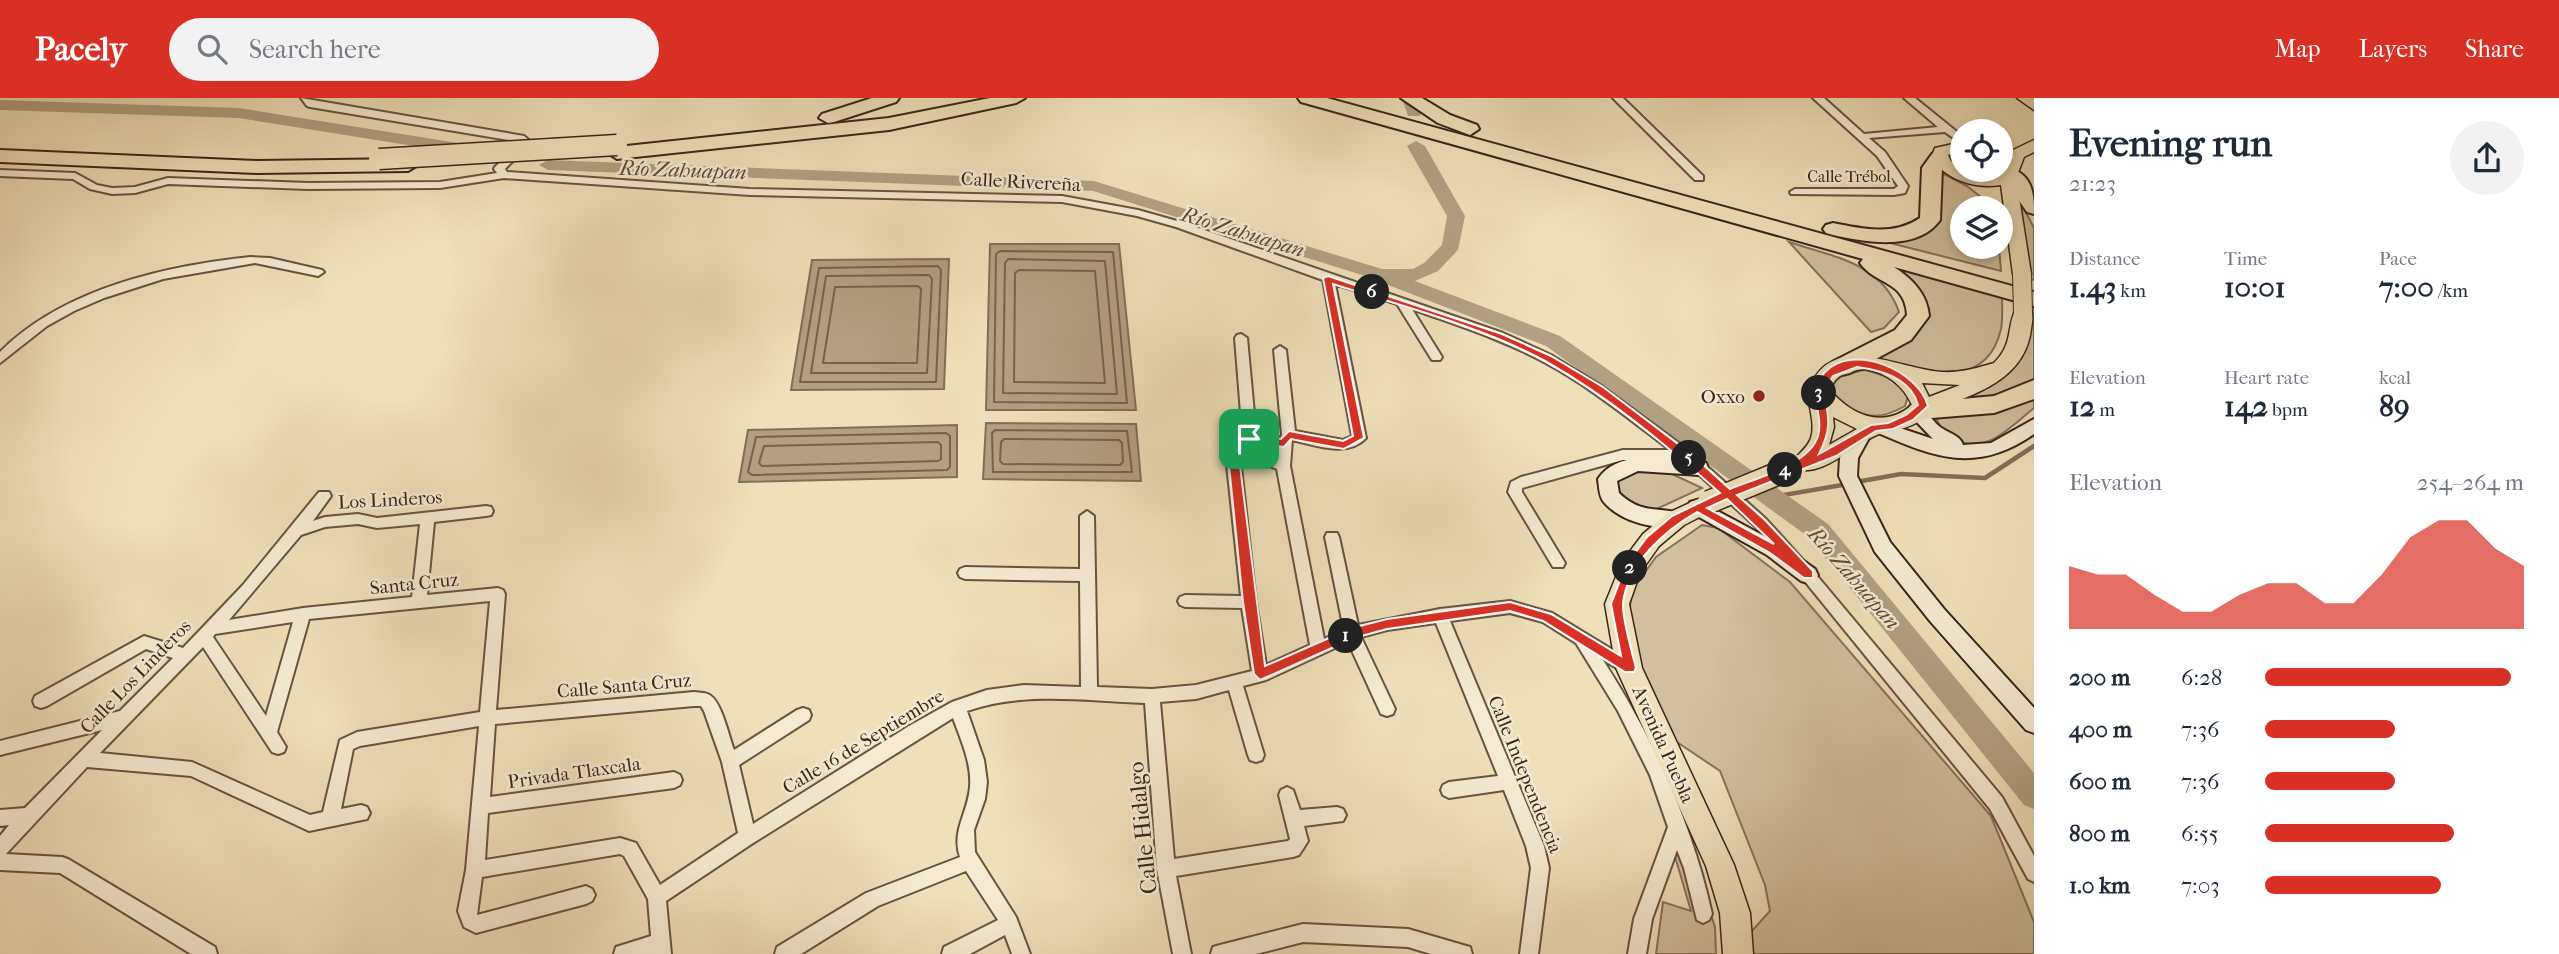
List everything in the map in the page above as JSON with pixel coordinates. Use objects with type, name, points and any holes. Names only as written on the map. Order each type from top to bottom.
[{"type":"highway","points":[[768,130],[835,116],[890,98]]},
{"type":"highway","points":[[0,156],[257,167],[542,160],[885,115],[949,98]]},
{"type":"highway","points":[[851,127],[968,98]]},
{"type":"highway","points":[[0,149],[266,159],[379,159],[617,149],[925,118],[1016,98]]},
{"type":"highway","points":[[1307,98],[1828,235],[2028,280]]},
{"type":"highway","points":[[1346,98],[1828,235],[2029,306]]},
{"type":"highway","points":[[1410,98],[1434,113],[1494,139]]},
{"type":"highway","points":[[1828,235],[1888,236],[1914,233],[1930,220],[1932,168],[1939,158]]},
{"type":"highway","points":[[2013,177],[2034,208]]},
{"type":"highway","points":[[1828,235],[1897,279],[1914,297],[1918,310],[1914,324],[1903,335],[1842,367]]},
{"type":"highway","points":[[1920,410],[1996,404],[2014,399],[2034,388]]},
{"type":"main road","points":[[2025,98],[2034,105]]},
{"type":"main road","points":[[2013,145],[2034,144]]},
{"type":"main road","points":[[2013,161],[2017,154],[2034,144]]},
{"type":"main road","points":[[1950,148],[1941,150],[1939,158],[1950,169]]},
{"type":"main road","points":[[1974,182],[1990,192],[2014,215]]},
{"type":"main road","points":[[1799,464],[1817,449],[1824,435],[1824,416],[1819,391],[1824,379],[1842,367],[1866,363],[1935,379],[1959,379],[2002,368],[2012,357],[2029,306],[2028,280],[2009,182]]},
{"type":"main road","points":[[1866,363],[1890,370],[1904,378],[1917,391],[1920,410],[1941,437],[1979,452]]},
{"type":"main road","name":"Avenida Puebla","points":[[1738,954],[1735,913],[1720,865],[1629,668],[1617,604],[1630,569],[1651,540],[1694,509],[1799,464],[1832,453],[1872,431],[1965,390],[2002,368]]},
{"type":"main road","points":[[1819,391],[1844,414],[1872,431],[1979,452],[1999,448],[2034,425]]},
{"type":"main road","points":[[1872,431],[1849,458],[1848,476],[1882,547],[1937,615],[2034,723]]},
{"type":"main road","points":[[1693,462],[1626,465],[1615,470],[1607,479],[1610,496],[1632,514],[1657,520],[1694,509],[1774,550],[1808,575]]},
{"type":"street","points":[[306,98],[310,104],[520,138],[526,142],[499,169],[503,175]]},
{"type":"street","points":[[1618,98],[1699,178]]},
{"type":"street","name":"Calle Trébol","points":[[1795,192],[1894,192],[1901,191],[1903,186],[1881,154],[1818,98]]},
{"type":"street","points":[[1909,98],[1950,131]]},
{"type":"street","points":[[1868,135],[1947,128]]},
{"type":"street","name":"Calle Rivereña","points":[[0,173],[75,176],[94,187],[112,191],[135,190],[168,181],[308,186],[440,185],[503,175],[750,192],[1062,199],[1138,213],[1180,225],[1401,301],[1499,336],[1547,358],[1600,390],[1693,462],[1761,523],[1808,575],[1996,803],[2034,873]]},
{"type":"street","points":[[0,359],[37,327],[82,303],[136,283],[191,269],[254,260],[318,272]]},
{"type":"street","points":[[1249,439],[1286,439],[1344,445],[1359,438],[1328,278]]},
{"type":"street","points":[[1401,301],[1436,357]]},
{"type":"street","points":[[1241,338],[1251,453]]},
{"type":"street","points":[[1280,350],[1286,439],[1283,467],[1318,650]]},
{"type":"street","points":[[1251,453],[1234,465],[1260,674]]},
{"type":"street","points":[[1251,453],[1283,467]]},
{"type":"street","points":[[1558,563],[1515,492],[1516,486],[1521,482],[1623,455],[1693,462]]},
{"type":"street","name":"Calle Los Linderos","points":[[0,848],[206,632],[298,531],[324,496]]},
{"type":"street","name":"Los Linderos","points":[[298,531],[325,522],[358,519],[377,523],[486,511]]},
{"type":"street","points":[[1087,516],[1089,693]]},
{"type":"street","points":[[419,602],[428,517]]},
{"type":"street","points":[[1332,537],[1352,634],[1387,709]]},
{"type":"street","points":[[965,573],[1086,575]]},
{"type":"street","name":"Santa Cruz","points":[[206,632],[303,614],[498,594],[486,718]]},
{"type":"street","points":[[1185,601],[1249,602]]},
{"type":"street","name":"Calle 16 de Septiembre","points":[[657,897],[747,836],[958,707],[987,698],[1024,692],[1152,696],[1196,692],[1260,674],[1352,634],[1440,615],[1510,607],[1547,617],[1629,668]]},
{"type":"street","points":[[269,733],[303,614]]},
{"type":"street","name":"Calle Independencia","points":[[1440,615],[1535,846],[1540,868],[1529,954]]},
{"type":"street","points":[[206,632],[278,747]]},
{"type":"street","points":[[1580,636],[1624,706],[1658,774],[1693,868],[1703,914]]},
{"type":"street","points":[[41,701],[144,642],[184,655]]},
{"type":"street","points":[[1234,682],[1256,755]]},
{"type":"street","name":"Calle Hidalgo","points":[[1152,696],[1166,869],[1182,954]]},
{"type":"street","name":"Calle Santa Cruz","points":[[486,718],[705,700],[711,707],[730,762],[747,836]]},
{"type":"street","points":[[958,707],[975,765],[978,790],[966,828],[965,845],[969,862],[994,895],[1010,923],[1021,954]]},
{"type":"street","points":[[730,762],[803,715]]},
{"type":"street","points":[[0,748],[125,717]]},
{"type":"street","points":[[330,820],[346,746],[351,741],[486,718],[475,870],[467,911],[470,921],[476,924],[586,895]]},
{"type":"street","points":[[83,759],[192,769],[309,823],[360,813]]},
{"type":"street","name":"Privada Tlaxcala","points":[[480,806],[674,780]]},
{"type":"street","points":[[1449,790],[1510,782]]},
{"type":"street","points":[[1166,869],[1293,849],[1299,841],[1287,795]]},
{"type":"street","points":[[1293,819],[1337,815]]},
{"type":"street","points":[[0,818],[29,816]]},
{"type":"street","points":[[1637,954],[1643,919],[1677,827]]},
{"type":"street","points":[[475,870],[620,846],[630,849],[657,897],[662,948],[623,954]]},
{"type":"street","points":[[0,862],[62,865],[208,954]]},
{"type":"street","points":[[784,954],[872,900],[969,862]]},
{"type":"street","points":[[951,954],[1010,923]]},
{"type":"street","points":[[1220,954],[1303,933],[1463,954]]},
{"type":"shaded area","points":[[1938,171],[1950,177],[1950,182],[1959,182],[1980,196],[1950,196],[1950,258],[1886,242],[1915,237]]},
{"type":"shaded area","points":[[2016,193],[2034,228],[2034,280],[2026,278]]},
{"type":"shaded area","points":[[1789,242],[1839,258],[1869,272],[1881,282],[1899,312],[1884,328],[1871,332]]},
{"type":"shaded area","points":[[1953,259],[2000,259],[2001,271]]},
{"type":"shaded area","points":[[1886,264],[2002,297],[2001,329],[1993,350],[1980,364],[1964,371],[1946,373],[1867,357],[1922,320]]},
{"type":"shaded area","points":[[2034,306],[2034,379],[2011,395],[1964,401],[1995,381],[2032,316]]},
{"type":"shaded area","points":[[1864,370],[1884,376],[1899,386],[1908,396],[1905,406],[1886,414],[1871,416],[1837,406],[1828,385],[1843,375]]},
{"type":"shaded area","points":[[2034,397],[2034,408],[2006,431],[1986,442],[1964,443],[1945,431],[1936,416],[2010,408]]},
{"type":"shaded area","points":[[1638,470],[1672,474],[1702,488],[1650,512],[1619,499],[1616,481]]},
{"type":"shaded area","points":[[1702,525],[1718,528],[1790,582],[1991,816],[2034,922],[2034,954],[1751,954],[1751,932],[1770,911],[1765,885],[1720,771],[1665,734],[1638,661],[1628,622],[1632,590],[1656,557]]},
{"type":"shaded area","points":[[1671,843],[1696,866],[1715,927],[1716,954],[1656,954],[1663,902],[1691,911]]},
{"type":"water","points":[[990,244],[1119,244],[1136,410],[986,410]]},
{"type":"water","points":[[949,259],[944,389],[791,390],[812,260]]},
{"type":"water","points":[[986,423],[1136,424],[1141,481],[983,479]]},
{"type":"water","points":[[957,425],[957,477],[739,482],[748,430]]},
{"type":"waterway","points":[[1410,98],[1415,106],[1414,112]]},
{"type":"waterway","name":"Río Zahuapan","points":[[0,105],[239,113],[458,148]]},
{"type":"waterway","points":[[1389,273],[1416,275],[1431,267],[1451,246],[1456,216],[1416,146]]},
{"type":"waterway","name":"Río Zahuapan","points":[[548,165],[1094,186],[1372,272],[1553,341],[1819,531],[2034,795]]},
{"type":"waterway","points":[[1856,482],[1901,474],[1985,478],[2034,446]]},
{"type":"waterway","points":[[1772,497],[1848,484]]},
{"type":"place","name":"Oxxo","points":[[1759,396]]},
{"type":"route","points":[[1249,439],[1251,453],[1234,465],[1260,674],[1345,636],[1387,624],[1510,607],[1547,617],[1629,668],[1617,604],[1630,569],[1651,540],[1676,519],[1697,507],[1709,502],[1796,466],[1812,455],[1824,435],[1824,416],[1819,391],[1829,374],[1849,365],[1866,363],[1882,367],[1909,382],[1920,396],[1923,406],[1909,418],[1889,427],[1874,428],[1832,453],[1802,463],[1796,466],[1709,502],[1697,507],[1774,550],[1808,575],[1761,523],[1699,468],[1686,455],[1600,390],[1547,358],[1499,336],[1328,278],[1359,438],[1344,445],[1289,435],[1284,443],[1249,439]]}]
